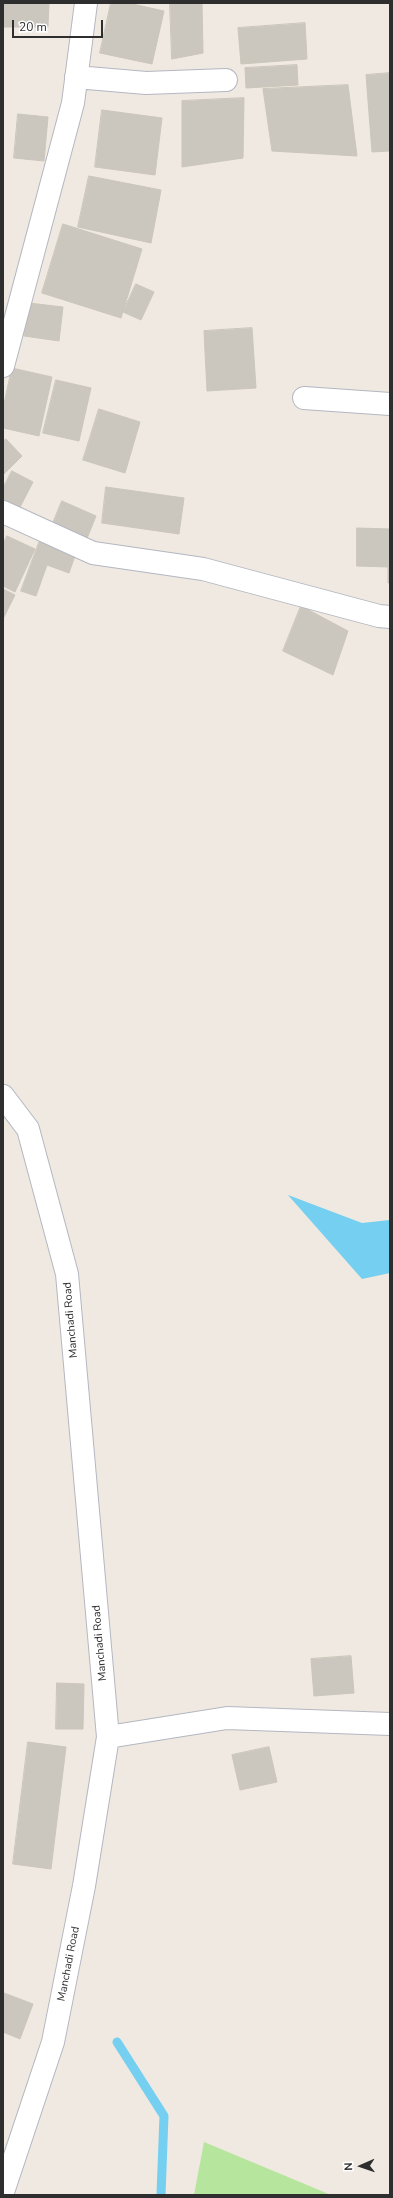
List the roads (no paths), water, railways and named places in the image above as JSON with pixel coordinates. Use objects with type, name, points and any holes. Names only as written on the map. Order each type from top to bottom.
[{"type":"street","points":[[3,366],[73,103],[86,3]]},
{"type":"street","points":[[76,78],[146,83],[226,80]]},
{"type":"street","points":[[304,398],[390,404]]},
{"type":"street","points":[[3,512],[93,553],[203,569],[379,616],[390,617]]},
{"type":"street","name":"Manchadi Road","points":[[3,1096],[28,1129],[67,1274],[108,1736],[84,1886],[53,2042],[3,2192]]},
{"type":"street","points":[[108,1736],[227,1718],[390,1724]]},
{"type":"water","points":[[288,1195],[362,1223],[390,1220],[390,1273],[362,1279]]},
{"type":"waterway","points":[[117,2042],[164,2116],[161,2195]]}]
